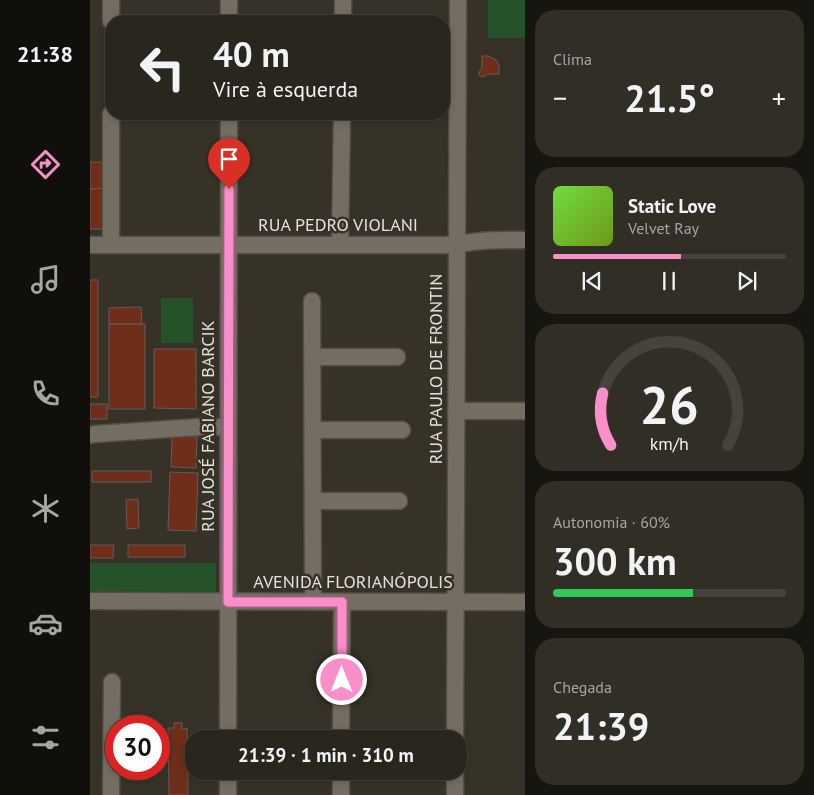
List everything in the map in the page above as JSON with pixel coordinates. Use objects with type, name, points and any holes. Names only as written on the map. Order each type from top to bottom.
[{"type":"street","points":[[112,0],[112,15]]},
{"type":"street","points":[[229,0],[229,15]]},
{"type":"street","points":[[343,0],[343,15]]},
{"type":"street","name":"RUA PAULO DE FRONTIN","points":[[455,730],[458,0]]},
{"type":"street","points":[[111,120],[111,245]]},
{"type":"street","name":"RUA JOSÉ FABIANO BARCIK","points":[[228,730],[229,120]]},
{"type":"street","points":[[340,245],[342,120]]},
{"type":"street","name":"RUA PEDRO VIOLANI","points":[[90,245],[457,245],[478,240],[525,240]]},
{"type":"street","points":[[312,302],[313,602]]},
{"type":"street","points":[[312,357],[397,357]]},
{"type":"street","points":[[456,411],[525,411]]},
{"type":"street","points":[[90,435],[199,427],[228,427]]},
{"type":"street","points":[[312,430],[402,430]]},
{"type":"street","points":[[313,502],[399,501]]},
{"type":"street","name":"AVENIDA FLORIANÓPOLIS","points":[[90,601],[525,602]]},
{"type":"street","points":[[342,602],[342,730]]},
{"type":"street","points":[[111,795],[112,682]]},
{"type":"street","points":[[228,780],[228,795]]},
{"type":"street","points":[[341,780],[341,795]]},
{"type":"street","points":[[454,795],[455,780]]},
{"type":"green space","points":[[488,0],[525,0],[525,38],[488,38]]},
{"type":"green space","points":[[161,298],[193,298],[193,343],[161,343]]},
{"type":"green space","points":[[90,563],[216,563],[216,593],[90,594]]},
{"type":"building","points":[[482,56],[489,56],[496,60],[499,66],[499,74],[487,74],[482,77],[479,75],[482,68]]},
{"type":"building","points":[[90,162],[105,162],[104,188],[90,189]]},
{"type":"building","points":[[104,188],[103,229],[90,229],[90,189]]},
{"type":"building","points":[[90,280],[98,280],[98,397],[90,397]]},
{"type":"building","points":[[141,307],[142,324],[109,324],[109,308]]},
{"type":"building","points":[[109,324],[145,324],[145,409],[109,409]]},
{"type":"building","points":[[154,349],[196,349],[196,409],[154,408]]},
{"type":"building","points":[[90,404],[107,404],[107,419],[90,419]]},
{"type":"building","points":[[172,436],[197,437],[196,468],[171,467]]},
{"type":"building","points":[[92,471],[151,471],[151,482],[92,482]]},
{"type":"building","points":[[170,472],[198,473],[196,531],[168,530]]},
{"type":"building","points":[[138,499],[139,528],[127,529],[126,500]]},
{"type":"building","points":[[90,545],[114,545],[113,558],[90,558]]},
{"type":"building","points":[[128,545],[185,545],[185,557],[128,557]]},
{"type":"building","points":[[174,723],[182,723],[182,729],[187,728],[185,730],[185,780],[188,780],[188,795],[169,795],[170,728],[174,728]]},
{"type":"route","points":[[229,189],[228,602],[342,602],[342,680]]}]
